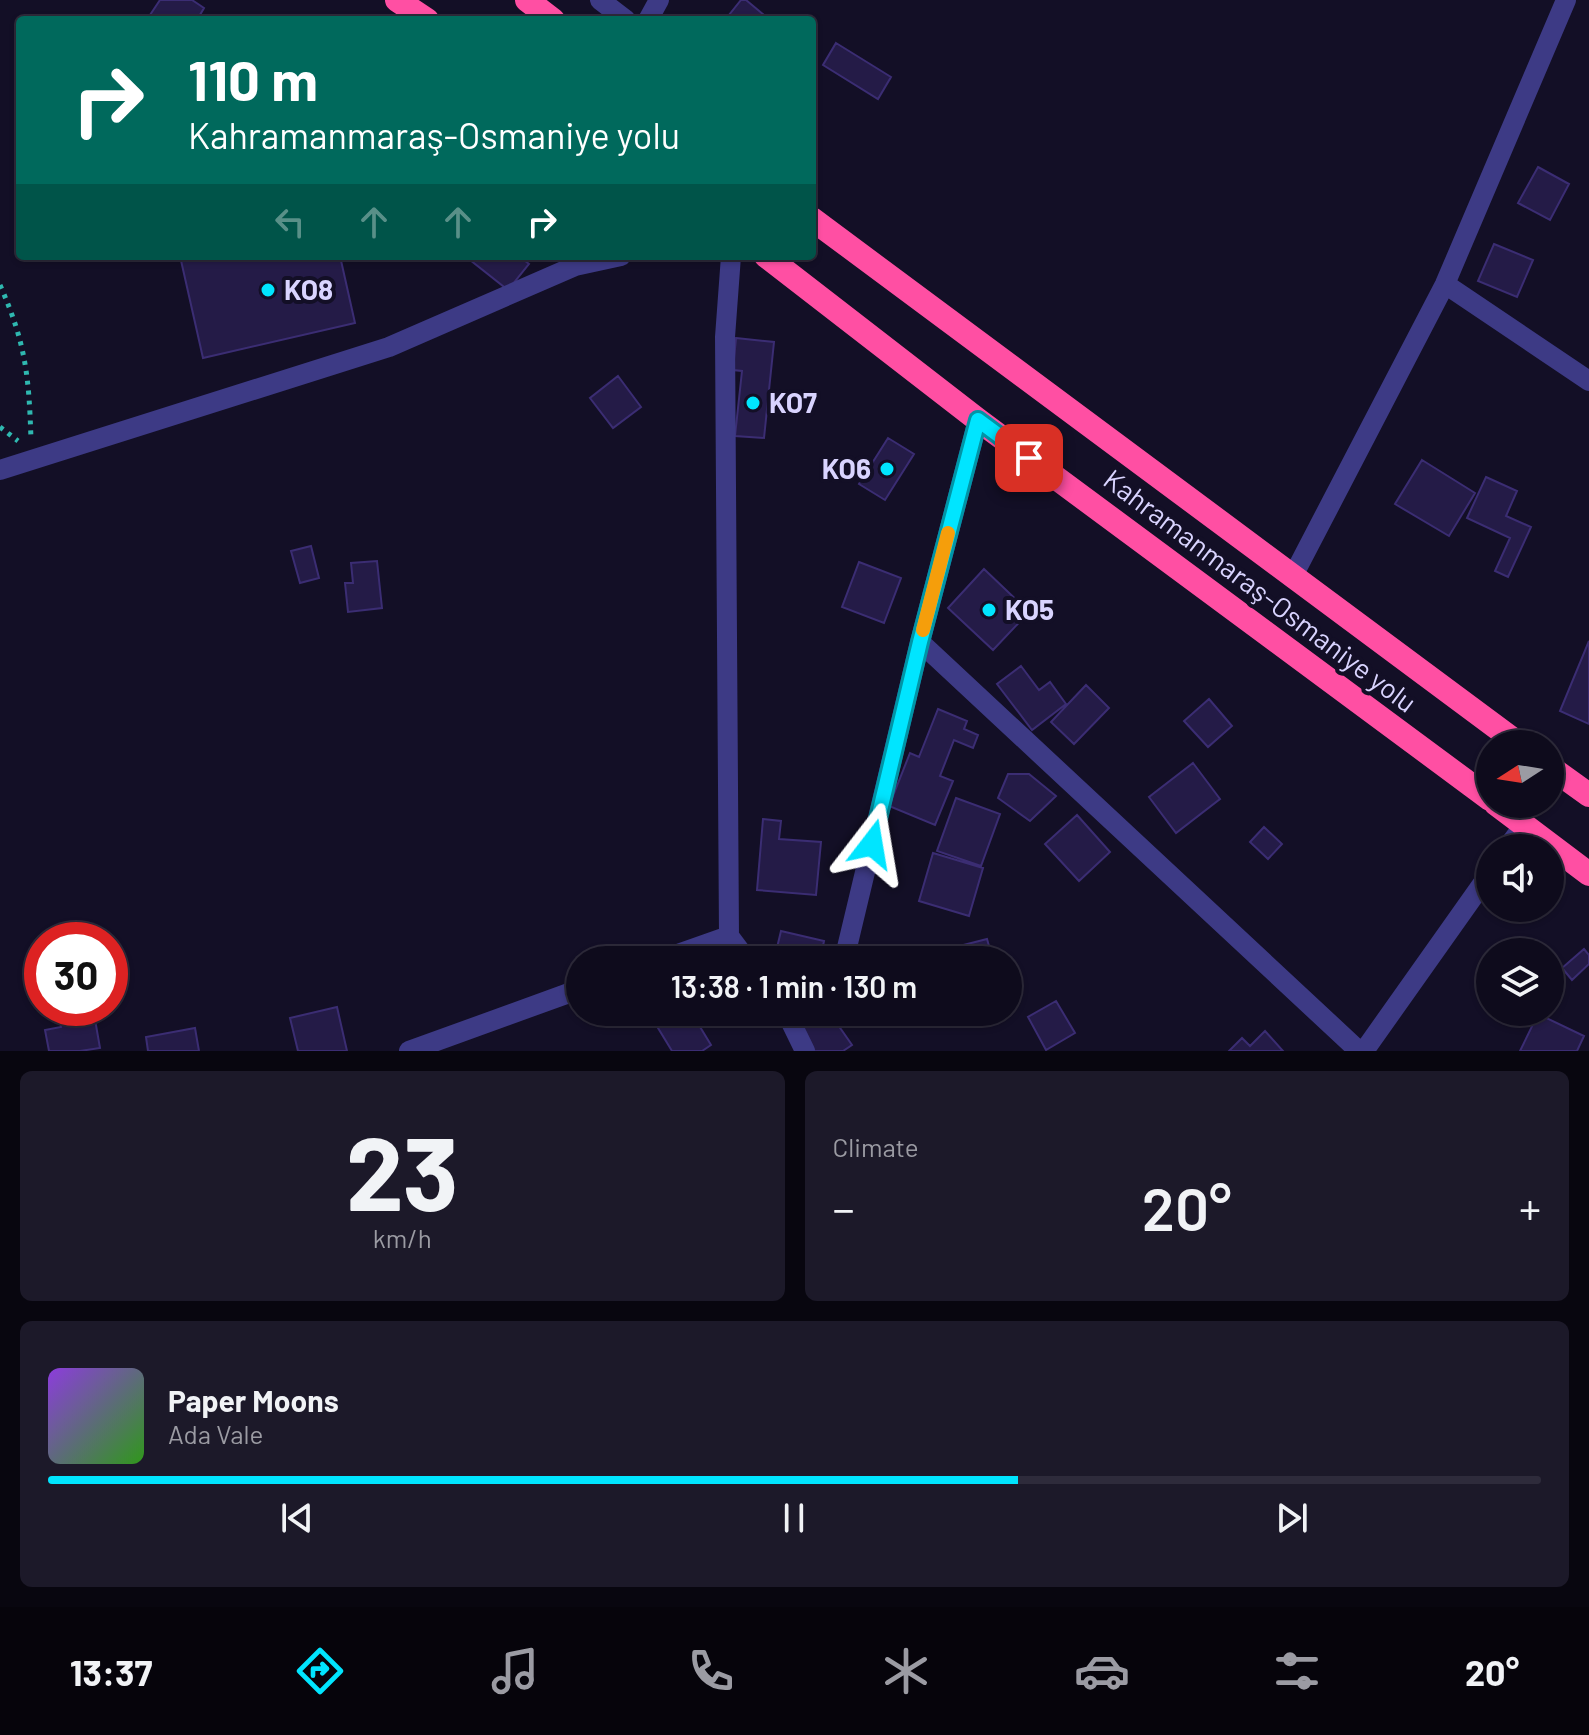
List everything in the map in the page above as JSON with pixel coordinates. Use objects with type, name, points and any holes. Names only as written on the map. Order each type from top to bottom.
[{"type":"highway","points":[[397,0],[421,16]]},
{"type":"highway","points":[[527,0],[548,16]]},
{"type":"highway","name":"Kahramanmaraş-Osmaniye yolu","points":[[816,222],[1500,730]]},
{"type":"highway","name":"Kahramanmaraş-Osmaniye yolu","points":[[771,260],[978,420],[1476,789]]},
{"type":"highway","points":[[1564,777],[1589,795]]},
{"type":"highway","points":[[1515,818],[1589,874]]},
{"type":"street","points":[[600,0],[621,16]]},
{"type":"street","points":[[1292,578],[1445,284],[1566,0]]},
{"type":"street","points":[[0,470],[389,347],[575,266],[603,260]]},
{"type":"street","points":[[731,260],[725,337],[729,936],[736,946]]},
{"type":"street","points":[[1445,284],[1589,381]]},
{"type":"street","points":[[847,946],[920,642],[978,420]]},
{"type":"street","points":[[920,642],[1362,1051],[1476,892]]},
{"type":"street","points":[[1517,834],[1524,825]]},
{"type":"street","points":[[701,946],[729,936]]},
{"type":"street","points":[[409,1051],[566,994]]},
{"type":"street","points":[[793,1026],[805,1051]]},
{"type":"path","points":[[0,285],[22,341],[29,373],[31,451],[34,460]]},
{"type":"building","points":[[160,0],[192,0],[204,8],[199,16],[150,15]]},
{"type":"building","points":[[741,0],[746,0],[765,16],[728,16]]},
{"type":"building","points":[[836,43],[891,77],[878,99],[823,65]]},
{"type":"building","points":[[1538,167],[1569,184],[1550,220],[1518,203]]},
{"type":"building","points":[[1494,244],[1533,260],[1517,297],[1478,281]]},
{"type":"building","name":"KO8","points":[[181,260],[341,260],[355,323],[203,358]]},
{"type":"building","points":[[470,260],[524,260],[529,264],[508,290]]},
{"type":"building","name":"KO7","points":[[736,338],[774,342],[764,438],[735,436],[742,371],[733,370]]},
{"type":"building","points":[[618,376],[641,407],[613,428],[590,398]]},
{"type":"building","name":"KO6","points":[[888,438],[914,454],[885,500],[859,484]]},
{"type":"building","points":[[1422,460],[1475,493],[1449,536],[1395,504]]},
{"type":"building","points":[[1486,477],[1517,491],[1506,516],[1531,527],[1508,577],[1495,571],[1510,538],[1467,518]]},
{"type":"building","points":[[311,546],[319,578],[300,583],[291,551]]},
{"type":"building","points":[[377,561],[382,608],[348,612],[345,583],[353,583],[351,563]]},
{"type":"building","points":[[859,562],[901,578],[884,623],[842,607]]},
{"type":"building","name":"KO5","points":[[984,569],[1029,612],[993,650],[948,608]]},
{"type":"building","points":[[1589,641],[1589,724],[1560,711]]},
{"type":"building","points":[[1021,666],[1039,690],[1050,682],[1066,704],[1032,730],[997,684]]},
{"type":"building","points":[[1086,685],[1109,708],[1074,744],[1051,722]]},
{"type":"building","points":[[1209,699],[1232,726],[1208,747],[1184,721]]},
{"type":"building","points":[[938,709],[967,721],[964,729],[978,735],[973,748],[954,740],[940,776],[953,781],[935,825],[889,806],[910,753],[919,757]]},
{"type":"building","points":[[1193,763],[1220,799],[1176,833],[1149,797]]},
{"type":"building","points":[[1008,774],[1029,774],[1056,796],[1030,821],[998,798]]},
{"type":"building","points":[[956,798],[1000,814],[981,866],[937,851]]},
{"type":"building","points":[[1077,815],[1110,852],[1079,881],[1045,844]]},
{"type":"building","points":[[763,819],[781,821],[779,839],[821,842],[816,895],[757,890]]},
{"type":"building","points":[[1264,827],[1282,844],[1268,859],[1250,842]]},
{"type":"building","points":[[933,853],[983,868],[969,916],[919,901]]},
{"type":"building","points":[[781,931],[824,941],[823,946],[777,946]]},
{"type":"building","points":[[987,939],[989,946],[959,946]]},
{"type":"building","points":[[1584,949],[1589,955],[1589,964],[1572,980],[1564,966]]},
{"type":"building","points":[[1056,1001],[1075,1033],[1046,1050],[1028,1017]]},
{"type":"building","points":[[337,1007],[347,1051],[298,1051],[290,1018]]},
{"type":"building","points":[[96,1026],[100,1048],[49,1051],[45,1030]]},
{"type":"building","points":[[657,1026],[699,1026],[711,1045],[702,1051],[672,1051]]},
{"type":"building","points":[[839,1026],[852,1045],[843,1051],[814,1051],[802,1028]]},
{"type":"building","points":[[1532,1026],[1563,1026],[1584,1036],[1577,1051],[1520,1051]]},
{"type":"building","points":[[195,1028],[199,1051],[148,1051],[146,1037]]},
{"type":"building","points":[[1265,1031],[1283,1051],[1229,1051],[1242,1038],[1250,1046]]},
{"type":"slow traffic","points":[[923,630],[948,533]]},
{"type":"place","name":"KO8","points":[[268,290]]},
{"type":"place","name":"KO7","points":[[753,403]]},
{"type":"place","name":"KO6","points":[[887,469]]},
{"type":"place","name":"KO5","points":[[989,610]]},
{"type":"route","points":[[872,844],[920,642],[978,420],[1029,458]]}]
